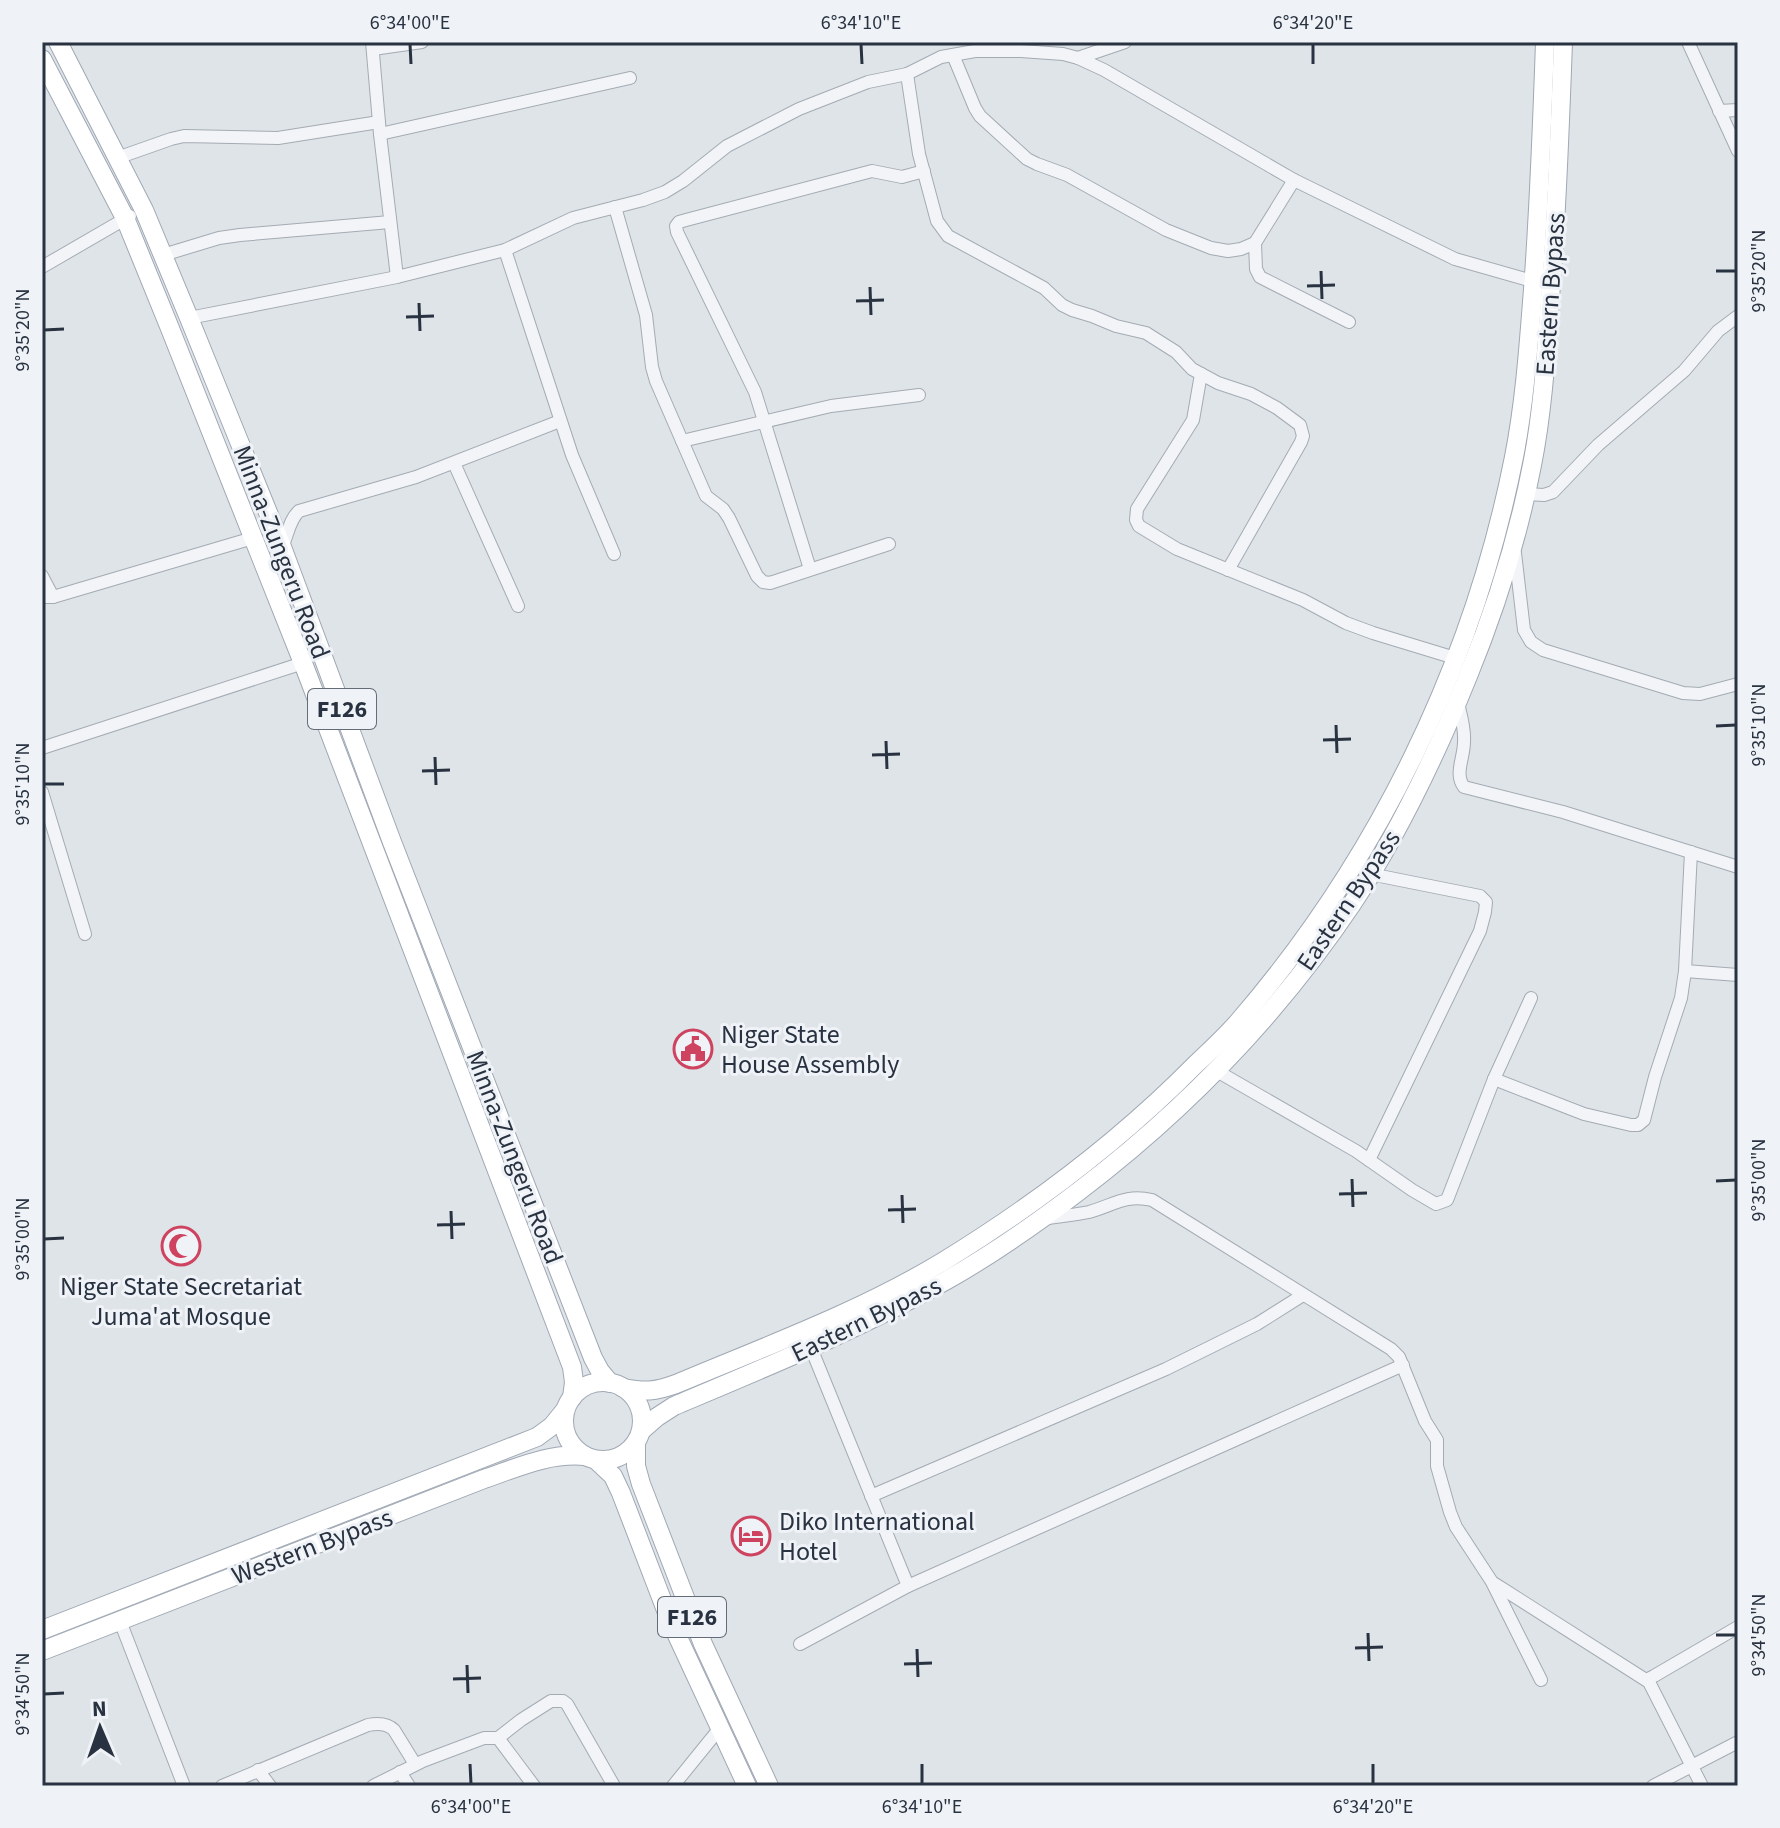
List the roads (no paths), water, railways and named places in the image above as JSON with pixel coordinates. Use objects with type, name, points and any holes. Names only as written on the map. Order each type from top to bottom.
[{"type":"main road","name":"Minna-Zungeru Road","points":[[58,42],[144,210],[163,255],[282,547],[392,842],[593,1358],[600,1371],[616,1385]]},
{"type":"main road","name":"Eastern Bypass","points":[[638,1437],[657,1417],[674,1406],[863,1325],[950,1278],[1041,1219],[1137,1146],[1250,1035],[1352,904],[1409,807],[1458,703],[1485,634],[1526,494],[1546,363],[1540,177],[1545,42]]},
{"type":"main road","name":"Eastern Bypass","points":[[616,1385],[645,1392],[655,1391],[854,1309],[941,1263],[1031,1204],[1114,1140],[1162,1098],[1236,1024],[1283,968],[1337,892],[1417,751],[1471,615],[1495,539],[1514,456],[1559,178],[1563,42]]},
{"type":"main road","name":"Minna-Zungeru Road","points":[[42,59],[125,218],[303,663],[572,1367],[574,1382],[569,1404]]},
{"type":"main road","points":[[374,849],[392,842]]},
{"type":"main road","points":[[569,1404],[582,1388],[596,1383],[616,1385]]},
{"type":"main road","name":"F126","points":[[616,1385],[632,1396],[639,1407],[642,1419],[636,1466],[641,1484],[703,1644],[769,1786]]},
{"type":"main road","name":"F126","points":[[569,1404],[564,1423],[567,1437],[574,1448],[613,1476],[669,1618],[747,1786]]},
{"type":"main road","name":"Western Bypass","points":[[42,1630],[537,1437],[552,1426],[569,1404]]},
{"type":"main road","points":[[591,1458],[608,1460],[619,1457],[629,1451],[638,1437]]},
{"type":"main road","name":"Western Bypass","points":[[42,1651],[549,1456],[591,1458]]},
{"type":"street","points":[[397,277],[379,128],[373,46],[422,42]]},
{"type":"street","points":[[938,42],[980,116],[1027,159],[1067,175],[1166,230],[1211,248],[1228,251],[1255,243]]},
{"type":"street","points":[[1078,58],[1125,42]]},
{"type":"street","points":[[1688,42],[1738,151]]},
{"type":"street","points":[[189,318],[397,277],[505,250],[573,218],[665,192],[727,146],[799,109],[868,82],[907,74],[947,56],[975,51],[1021,51],[1078,58],[1294,180],[1455,259],[1543,284]]},
{"type":"street","points":[[907,74],[924,171],[937,221],[948,236],[1044,288],[1072,310],[1146,333],[1176,352],[1201,374],[1251,394],[1300,425],[1301,442],[1228,570]]},
{"type":"street","points":[[117,158],[184,136],[278,138],[379,128],[630,78]]},
{"type":"street","points":[[1719,111],[1738,110]]},
{"type":"street","points":[[810,569],[755,392],[676,226],[686,220],[872,171],[902,177],[924,171]]},
{"type":"street","points":[[1294,180],[1255,243],[1256,269],[1260,277],[1349,322]]},
{"type":"street","points":[[615,207],[646,315],[656,381],[706,496],[729,518],[757,576],[763,582],[770,583],[889,544]]},
{"type":"street","points":[[43,265],[144,210]]},
{"type":"street","points":[[163,255],[219,238],[390,222]]},
{"type":"street","points":[[505,250],[572,455],[614,554]]},
{"type":"street","points":[[1526,494],[1553,492],[1598,445],[1684,371],[1718,331],[1738,316]]},
{"type":"street","points":[[1201,374],[1193,420],[1137,509],[1139,526],[1177,549],[1303,600],[1346,623],[1455,658]]},
{"type":"street","points":[[682,441],[831,406],[919,395]]},
{"type":"street","points":[[282,547],[293,517],[299,511],[403,481],[560,421]]},
{"type":"street","points":[[454,463],[518,606]]},
{"type":"street","points":[[42,576],[48,597],[253,538]]},
{"type":"street","points":[[1514,543],[1524,630],[1531,642],[1543,650],[1683,693],[1700,694],[1738,684]]},
{"type":"street","points":[[42,748],[303,663]]},
{"type":"street","points":[[1458,703],[1464,724],[1459,776],[1464,787],[1563,812],[1738,867]]},
{"type":"street","points":[[42,792],[85,934]]},
{"type":"street","points":[[1494,1079],[1584,1114],[1638,1125],[1644,1120],[1677,1014],[1685,971],[1691,852]]},
{"type":"street","points":[[1369,1160],[1480,931],[1486,902],[1480,896],[1370,874]]},
{"type":"street","points":[[1685,971],[1738,975]]},
{"type":"street","points":[[1215,1070],[1369,1160],[1424,1197],[1436,1204],[1442,1203],[1447,1200],[1494,1079],[1531,998]]},
{"type":"street","points":[[1041,1219],[1088,1212],[1128,1198],[1152,1200],[1391,1349],[1399,1357],[1425,1421],[1437,1440],[1437,1466],[1456,1527],[1492,1582],[1541,1680]]},
{"type":"street","points":[[871,1496],[1166,1369],[1257,1324],[1303,1295]]},
{"type":"street","points":[[811,1348],[908,1586]]},
{"type":"street","points":[[800,1644],[908,1586],[1403,1365]]},
{"type":"street","points":[[1492,1582],[1649,1682],[1702,1786]]},
{"type":"street","points":[[120,1621],[184,1786]]},
{"type":"street","points":[[1649,1682],[1650,1678],[1738,1627]]},
{"type":"street","points":[[373,1786],[415,1764],[484,1738],[498,1738],[551,1701],[563,1701],[614,1786]]},
{"type":"street","points":[[222,1786],[377,1723],[394,1730],[415,1764]]},
{"type":"street","points":[[673,1786],[720,1728]]},
{"type":"street","points":[[498,1738],[534,1786]]},
{"type":"street","points":[[1653,1786],[1738,1742]]},
{"type":"street","points":[[258,1770],[270,1786]]},
{"type":"street","points":[[400,1772],[409,1786]]},
{"type":"place","name":"Niger State House Assembly","points":[[693,1049]]},
{"type":"place","name":"Niger State Secretariat Juma'at Mosque","points":[[181,1246]]},
{"type":"place","name":"Diko International Hotel","points":[[751,1536]]}]
